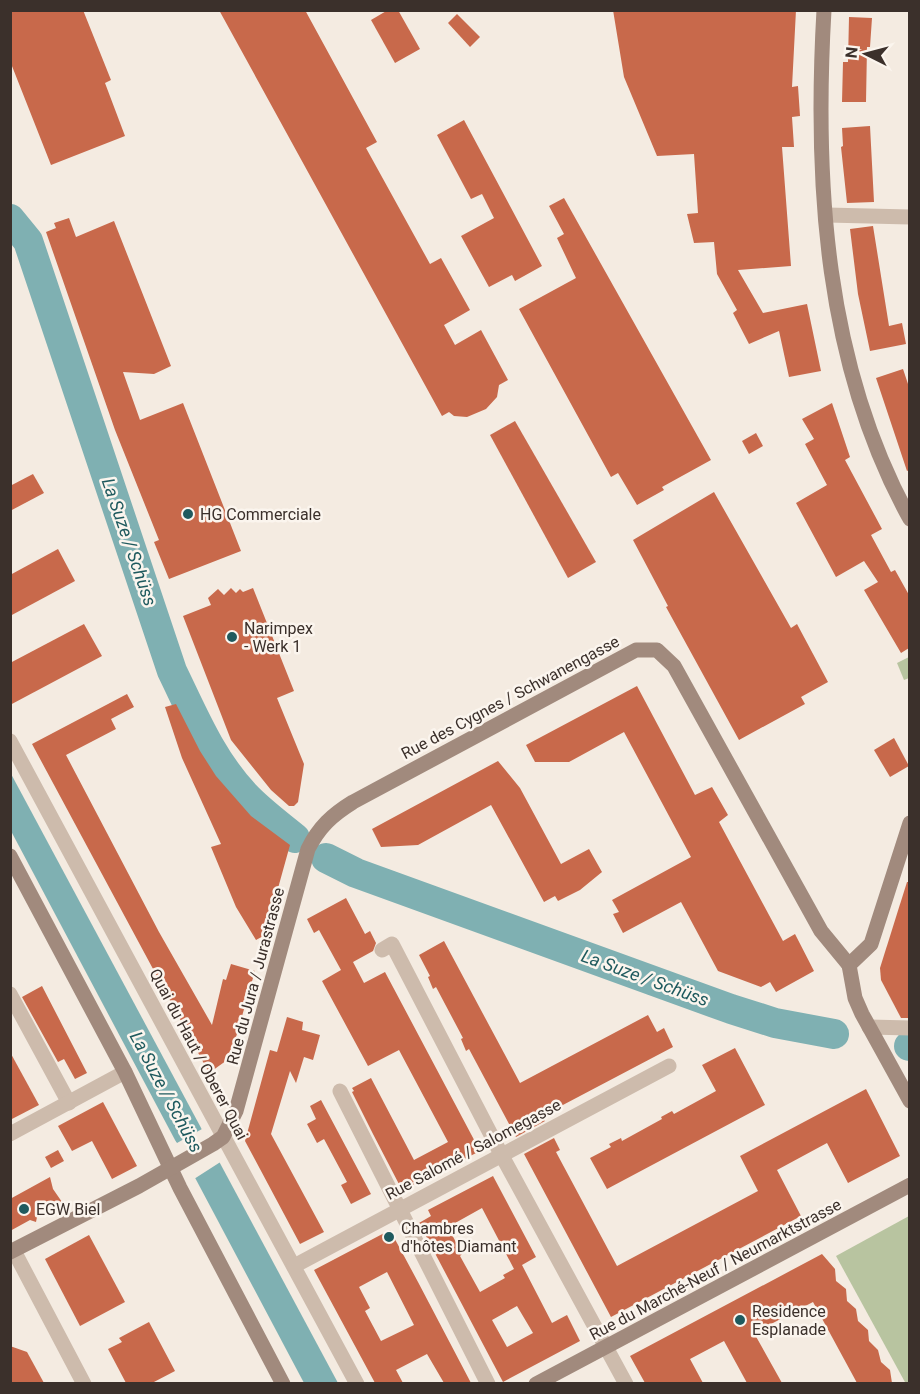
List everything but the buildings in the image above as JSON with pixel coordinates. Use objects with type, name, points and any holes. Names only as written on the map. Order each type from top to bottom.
[{"type":"street","points":[[824,10],[821,100],[831,274],[851,374],[881,463],[909,519]]},
{"type":"street","points":[[827,215],[909,217]]},
{"type":"street","name":"Rue des Cygnes / Schwanengasse","points":[[316,833],[335,813],[353,802],[628,653],[643,648],[657,650],[674,666],[821,931],[849,965]]},
{"type":"street","name":"Quai du Haut / Oberer Quai","points":[[10,741],[218,1141],[294,1266],[357,1383]]},
{"type":"street","points":[[909,823],[871,944],[849,965],[855,998],[909,1101]]},
{"type":"street","name":"Rue du Jura / Jurastrasse","points":[[218,1141],[236,1111],[308,849],[316,833]]},
{"type":"street","points":[[10,856],[177,1165],[283,1383]]},
{"type":"street","points":[[382,950],[392,944],[501,1154],[626,1383]]},
{"type":"street","points":[[10,994],[69,1102]]},
{"type":"street","points":[[869,1028],[909,1029]]},
{"type":"street","name":"Rue Salomé / Salomegasse","points":[[294,1266],[669,1066]]},
{"type":"street","points":[[10,1134],[125,1072]]},
{"type":"street","points":[[340,1091],[488,1383]]},
{"type":"street","points":[[84,1383],[12,1251],[177,1165],[218,1141]]},
{"type":"street","name":"Rue du Marché-Neuf / Neumarktstrasse","points":[[545,1381],[909,1185]]},
{"type":"green space","points":[[909,657],[909,678],[904,680],[897,663]]},
{"type":"green space","points":[[909,1216],[910,1383],[906,1384],[836,1256]]},
{"type":"water","points":[[10,772],[338,1383],[304,1383],[11,831]]},
{"type":"pier","points":[[201,1126],[204,1126],[222,1161],[194,1179],[174,1145],[175,1141],[177,1143],[202,1129]]},
{"type":"waterway","name":"La Suze / Schüss","points":[[10,219],[28,241],[172,671],[212,751],[233,781],[245,795],[295,838]]},
{"type":"waterway","name":"La Suze / Schüss","points":[[326,858],[356,873],[731,1009],[775,1023],[834,1034]]},
{"type":"place","name":"HG Commerciale","points":[[188,514]]},
{"type":"place","name":"Narimpex - Werk 1","points":[[232,637]]},
{"type":"place","name":"EGW Biel","points":[[24,1209]]},
{"type":"place","name":"Chambres d'hôtes Diamant","points":[[389,1237]]},
{"type":"place","name":"Residence Esplanade","points":[[740,1320]]}]
